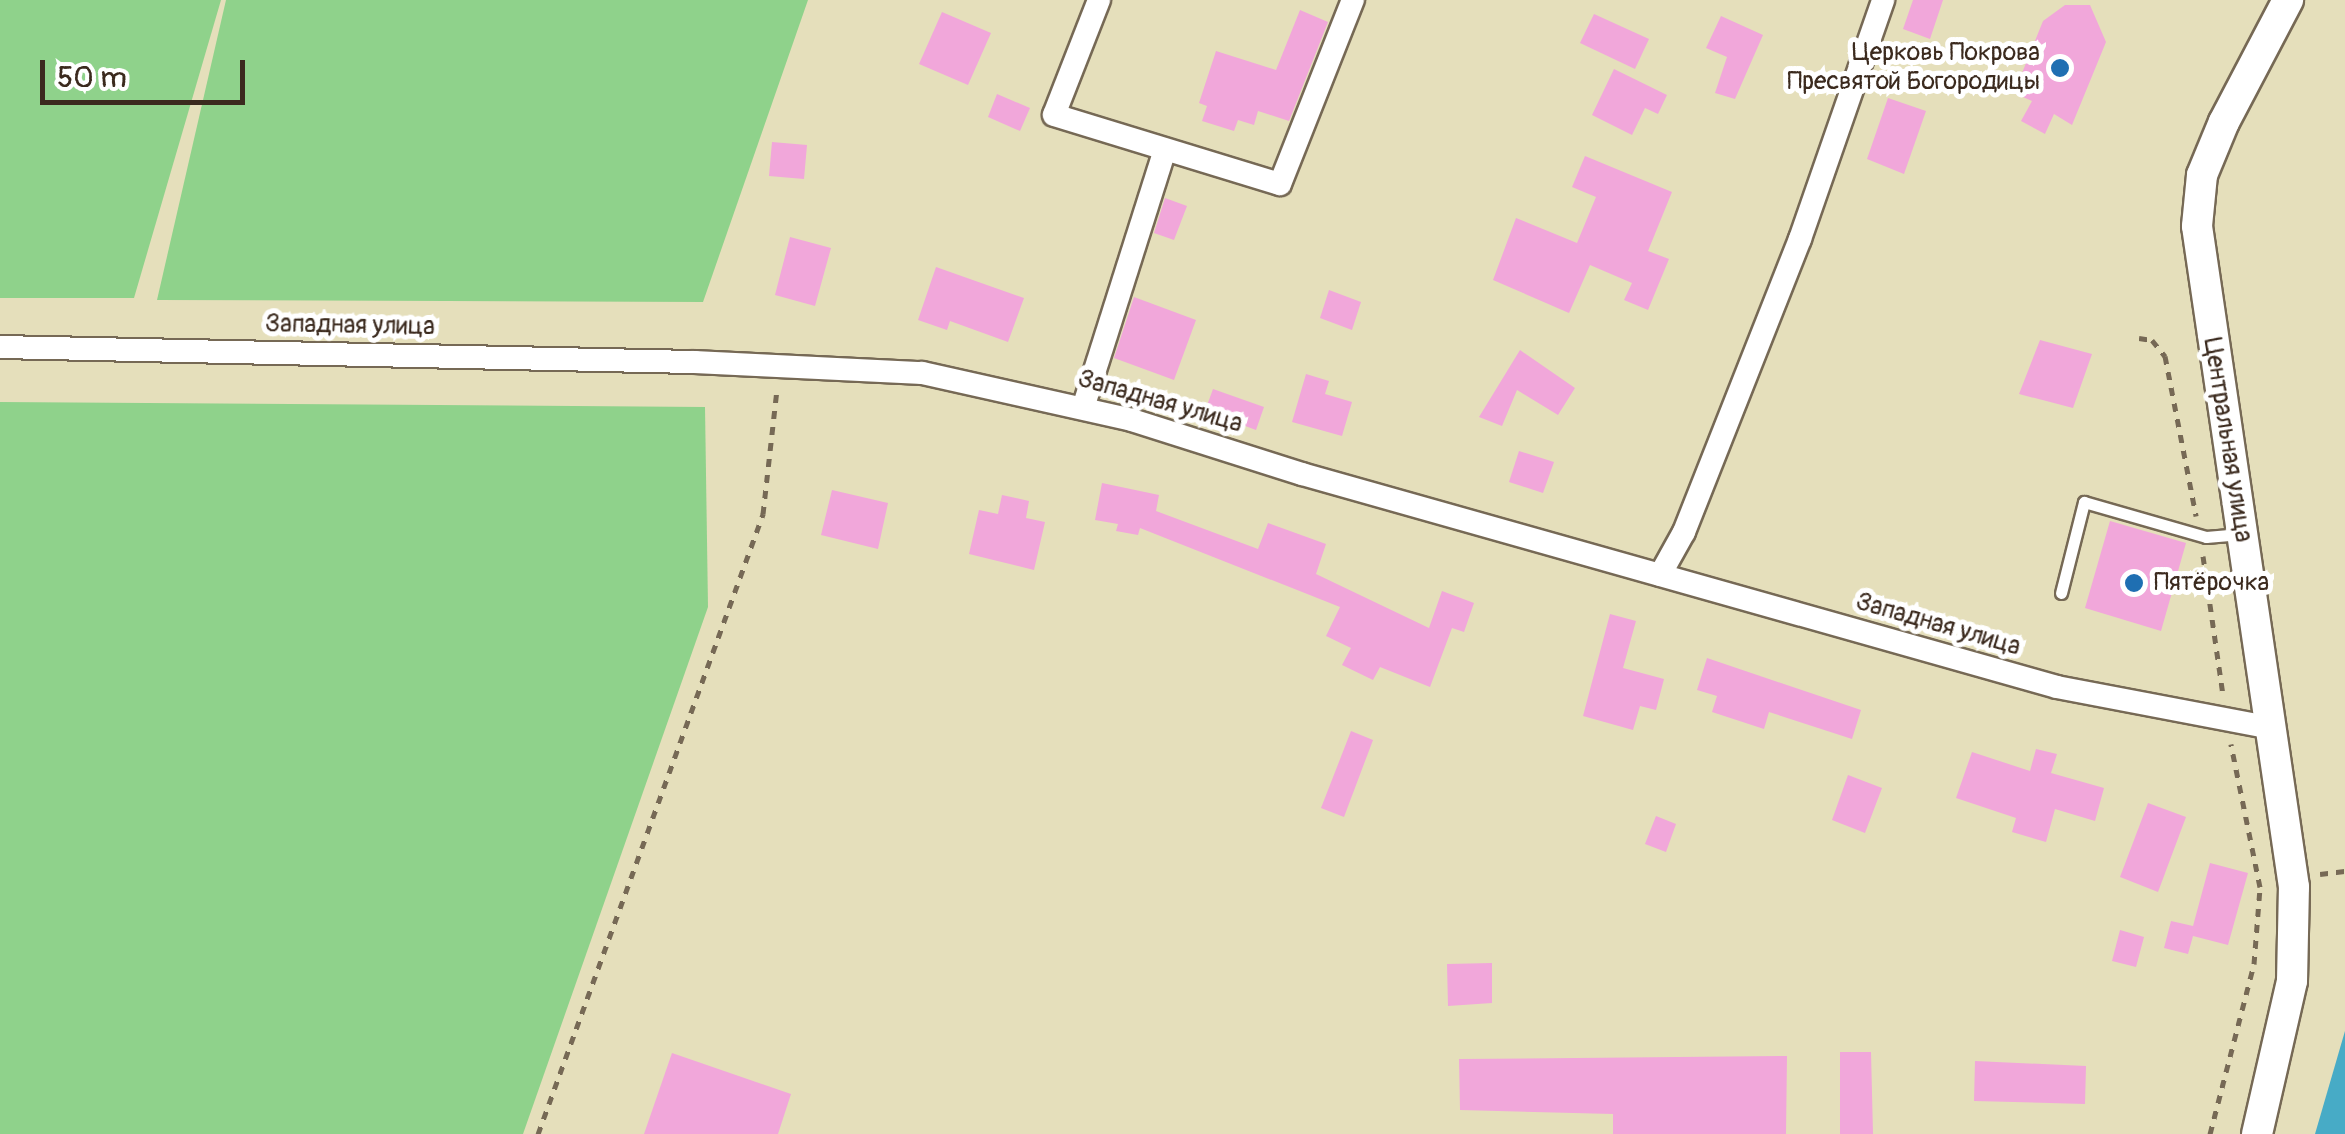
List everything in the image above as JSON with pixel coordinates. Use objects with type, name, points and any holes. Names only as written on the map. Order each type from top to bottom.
[{"type":"street","points":[[1099,0],[1054,115],[1164,152],[1280,184],[1353,0]]},
{"type":"street","points":[[1660,575],[1684,532],[1800,239],[1884,0]]},
{"type":"street","name":"Центральная улица","points":[[2257,1134],[2292,981],[2294,887],[2197,226],[2202,175],[2288,0]]},
{"type":"street","points":[[1083,408],[1164,152]]},
{"type":"street","name":"Западная улица","points":[[0,347],[922,372],[1083,408],[2057,687],[2272,728]]},
{"type":"lane","points":[[2061,593],[2084,502],[2206,538],[2241,534]]},
{"type":"path","points":[[538,1134],[763,514],[780,366]]},
{"type":"path","points":[[2316,874],[2345,871]]},
{"type":"green space","points":[[0,0],[221,0],[134,298],[0,298]]},
{"type":"green space","points":[[226,0],[808,0],[703,302],[157,300]]},
{"type":"green space","points":[[0,402],[705,407],[708,607],[523,1134],[0,1134]]},
{"type":"water","points":[[2345,1031],[2345,1134],[2315,1134]]},
{"type":"building","points":[[1913,0],[1943,0],[1930,39],[1903,29]]},
{"type":"building","name":"Церковь Покрова Пресвятой Богородицы","points":[[2065,5],[2090,5],[2106,42],[2072,125],[2054,114],[2045,134],[2021,121],[2032,101],[2014,93],[2043,21]]},
{"type":"building","points":[[1300,10],[1328,22],[1289,121],[1258,111],[1254,125],[1238,120],[1234,131],[1202,121],[1207,106],[1199,103],[1216,51],[1276,70]]},
{"type":"building","points":[[942,12],[991,33],[968,85],[919,64]]},
{"type":"building","points":[[1594,14],[1649,39],[1635,69],[1580,43]]},
{"type":"building","points":[[1721,16],[1763,35],[1735,99],[1715,93],[1727,57],[1706,48]]},
{"type":"building","points":[[1614,69],[1667,95],[1658,114],[1645,108],[1632,135],[1592,115]]},
{"type":"building","points":[[997,94],[1030,108],[1020,131],[988,117]]},
{"type":"building","points":[[1888,98],[1926,111],[1904,174],[1867,159]]},
{"type":"building","points":[[772,142],[807,145],[804,179],[769,176]]},
{"type":"building","points":[[1585,156],[1672,192],[1648,251],[1669,259],[1648,310],[1624,300],[1632,283],[1590,265],[1569,313],[1493,280],[1516,218],[1577,243],[1596,197],[1572,187]]},
{"type":"building","points":[[1165,198],[1187,206],[1174,240],[1154,233]]},
{"type":"building","points":[[790,237],[831,248],[815,306],[775,295]]},
{"type":"building","points":[[936,267],[1024,298],[1008,342],[950,321],[947,330],[918,320]]},
{"type":"building","points":[[1329,290],[1361,302],[1352,330],[1320,318]]},
{"type":"building","points":[[1134,297],[1196,320],[1174,380],[1114,358]]},
{"type":"building","points":[[2040,340],[2092,354],[2073,408],[2019,394]]},
{"type":"building","points":[[1520,350],[1575,388],[1558,415],[1517,390],[1502,426],[1479,417]]},
{"type":"building","points":[[1306,374],[1329,381],[1325,394],[1352,402],[1342,436],[1292,422]]},
{"type":"building","points":[[1213,389],[1264,407],[1256,430],[1205,411]]},
{"type":"building","points":[[1519,451],[1554,462],[1543,493],[1509,482]]},
{"type":"building","points":[[1102,483],[1159,495],[1156,511],[1258,549],[1268,523],[1326,544],[1316,574],[1429,628],[1442,591],[1474,603],[1464,632],[1452,628],[1430,687],[1380,667],[1373,680],[1342,665],[1351,648],[1326,636],[1340,607],[1140,528],[1138,535],[1116,531],[1118,524],[1095,520]]},
{"type":"building","points":[[832,490],[888,503],[878,549],[821,535]]},
{"type":"building","points":[[1002,495],[1029,501],[1026,518],[1045,522],[1034,570],[969,554],[979,510],[998,514]]},
{"type":"building","name":"Пятёрочка","points":[[2110,521],[2186,543],[2161,631],[2085,608]]},
{"type":"building","points":[[1610,614],[1636,621],[1623,668],[1664,679],[1656,710],[1640,706],[1633,730],[1583,716]]},
{"type":"building","points":[[1707,658],[1861,710],[1852,739],[1769,712],[1764,729],[1712,712],[1717,696],[1697,690]]},
{"type":"building","points":[[1351,731],[1373,740],[1344,817],[1321,808]]},
{"type":"building","points":[[2036,749],[2057,754],[2051,773],[2104,788],[2095,821],[2055,809],[2046,842],[2012,832],[2016,818],[1956,798],[1972,752],[2030,771]]},
{"type":"building","points":[[1848,775],[1882,788],[1865,833],[1832,820]]},
{"type":"building","points":[[2148,803],[2186,817],[2158,892],[2120,877]]},
{"type":"building","points":[[1656,816],[1676,824],[1666,852],[1645,844]]},
{"type":"building","points":[[2210,863],[2248,873],[2228,945],[2193,936],[2188,954],[2164,948],[2171,921],[2193,926]]},
{"type":"building","points":[[2120,930],[2144,937],[2136,967],[2112,961]]},
{"type":"building","points":[[1492,963],[1492,1003],[1448,1006],[1447,964]]},
{"type":"building","points":[[1840,1052],[1871,1052],[1873,1134],[1840,1134]]},
{"type":"building","points":[[672,1053],[791,1094],[778,1134],[644,1134]]},
{"type":"building","points":[[1787,1056],[1786,1134],[1613,1134],[1613,1114],[1460,1110],[1459,1059]]},
{"type":"building","points":[[1975,1061],[2086,1066],[2085,1104],[1974,1101]]},
{"type":"place","name":"Церковь Покрова Пресвятой Богородицы","points":[[2060,68]]},
{"type":"place","name":"Пятёрочка","points":[[2134,583]]}]
